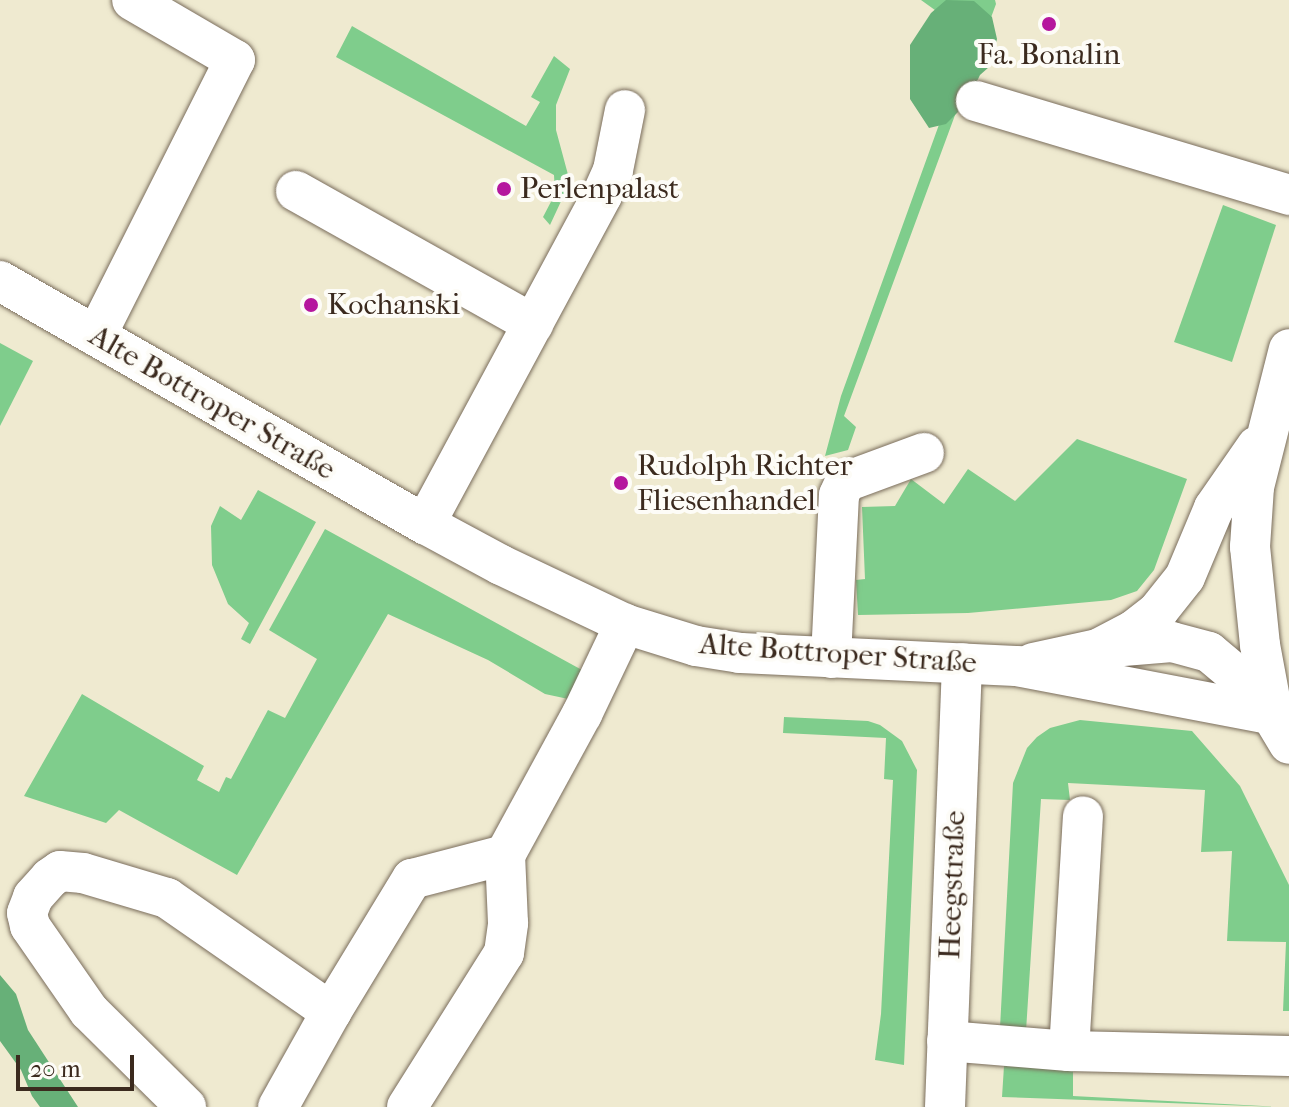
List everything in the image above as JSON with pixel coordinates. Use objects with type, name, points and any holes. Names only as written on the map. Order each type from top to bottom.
[{"type":"street","points":[[96,336],[235,60],[132,0]]},
{"type":"street","points":[[976,101],[1289,195]]},
{"type":"street","points":[[425,524],[613,170],[625,110]]},
{"type":"street","points":[[296,191],[533,324]]},
{"type":"street","name":"Alte Bottroper Straße","points":[[0,281],[425,524],[514,572],[625,624],[696,646],[740,653],[1017,666],[1281,730]]},
{"type":"street","points":[[1281,730],[1260,645],[1250,547],[1254,487],[1289,349]]},
{"type":"street","points":[[1098,649],[1141,626],[1177,590],[1190,569],[1214,508],[1265,434]]},
{"type":"street","points":[[831,658],[839,495],[845,482],[924,453]]},
{"type":"street","points":[[407,1107],[504,953],[508,923],[505,855],[582,714],[625,624]]},
{"type":"street","points":[[1017,666],[1098,649],[1162,642],[1196,646],[1235,670],[1259,694],[1281,730]]},
{"type":"street","name":"Heegstraße","points":[[945,1107],[962,663]]},
{"type":"street","points":[[1069,1051],[1083,816]]},
{"type":"street","points":[[278,1107],[331,1012],[412,879],[505,855]]},
{"type":"street","points":[[186,1107],[89,1011],[30,926],[27,913],[33,897],[60,871],[83,873],[167,898],[331,1012]]},
{"type":"street","points":[[947,1041],[1069,1051],[1289,1056]]},
{"type":"green space","points":[[921,0],[995,0],[996,4],[844,416],[856,427],[848,450],[825,456],[841,396],[971,36]]},
{"type":"green space","points":[[946,0],[974,1],[992,17],[997,39],[989,67],[980,75],[966,104],[946,124],[929,128],[910,99],[910,45],[931,13]]},
{"type":"green space","points":[[352,26],[526,126],[540,102],[531,97],[554,56],[570,69],[556,105],[556,130],[570,182],[550,225],[543,217],[555,194],[554,175],[336,57]]},
{"type":"green space","points":[[1223,205],[1276,225],[1232,362],[1174,342]]},
{"type":"green space","points":[[0,343],[33,361],[0,426]]},
{"type":"green space","points":[[1077,439],[1187,479],[1154,570],[1137,591],[1111,600],[968,613],[858,615],[856,580],[865,579],[862,507],[895,506],[911,479],[944,504],[968,469],[1015,501]]},
{"type":"green space","points":[[258,490],[316,522],[250,644],[241,639],[249,623],[228,604],[212,565],[211,526],[220,506],[241,520]]},
{"type":"green space","points":[[325,529],[582,670],[573,700],[545,694],[488,660],[388,614],[237,875],[119,810],[106,823],[24,796],[82,694],[204,766],[197,780],[219,792],[226,777],[231,779],[268,710],[285,718],[317,659],[269,630]]},
{"type":"green space","points":[[784,717],[868,721],[880,725],[902,741],[917,770],[904,1065],[875,1060],[881,1014],[893,780],[884,779],[886,738],[783,733]]},
{"type":"green space","points":[[1080,720],[1192,731],[1240,786],[1289,885],[1289,1011],[1283,1011],[1286,942],[1227,941],[1232,851],[1201,852],[1205,790],[1068,783],[1070,800],[1041,799],[1026,1031],[1000,1028],[1013,783],[1027,748],[1037,737],[1050,728]]},
{"type":"green space","points":[[0,975],[16,994],[28,1030],[78,1107],[40,1107],[32,1096],[21,1070],[0,1041]]},
{"type":"green space","points":[[1004,1066],[1073,1069],[1073,1096],[1281,1107],[1002,1097]]},
{"type":"place","name":"Fa. Bonalin","points":[[1049,24]]},
{"type":"place","name":"Perlenpalast","points":[[504,189]]},
{"type":"place","name":"Kochanski","points":[[311,305]]},
{"type":"place","name":"Rudolph Richter Fliesenhandel","points":[[621,483]]}]
